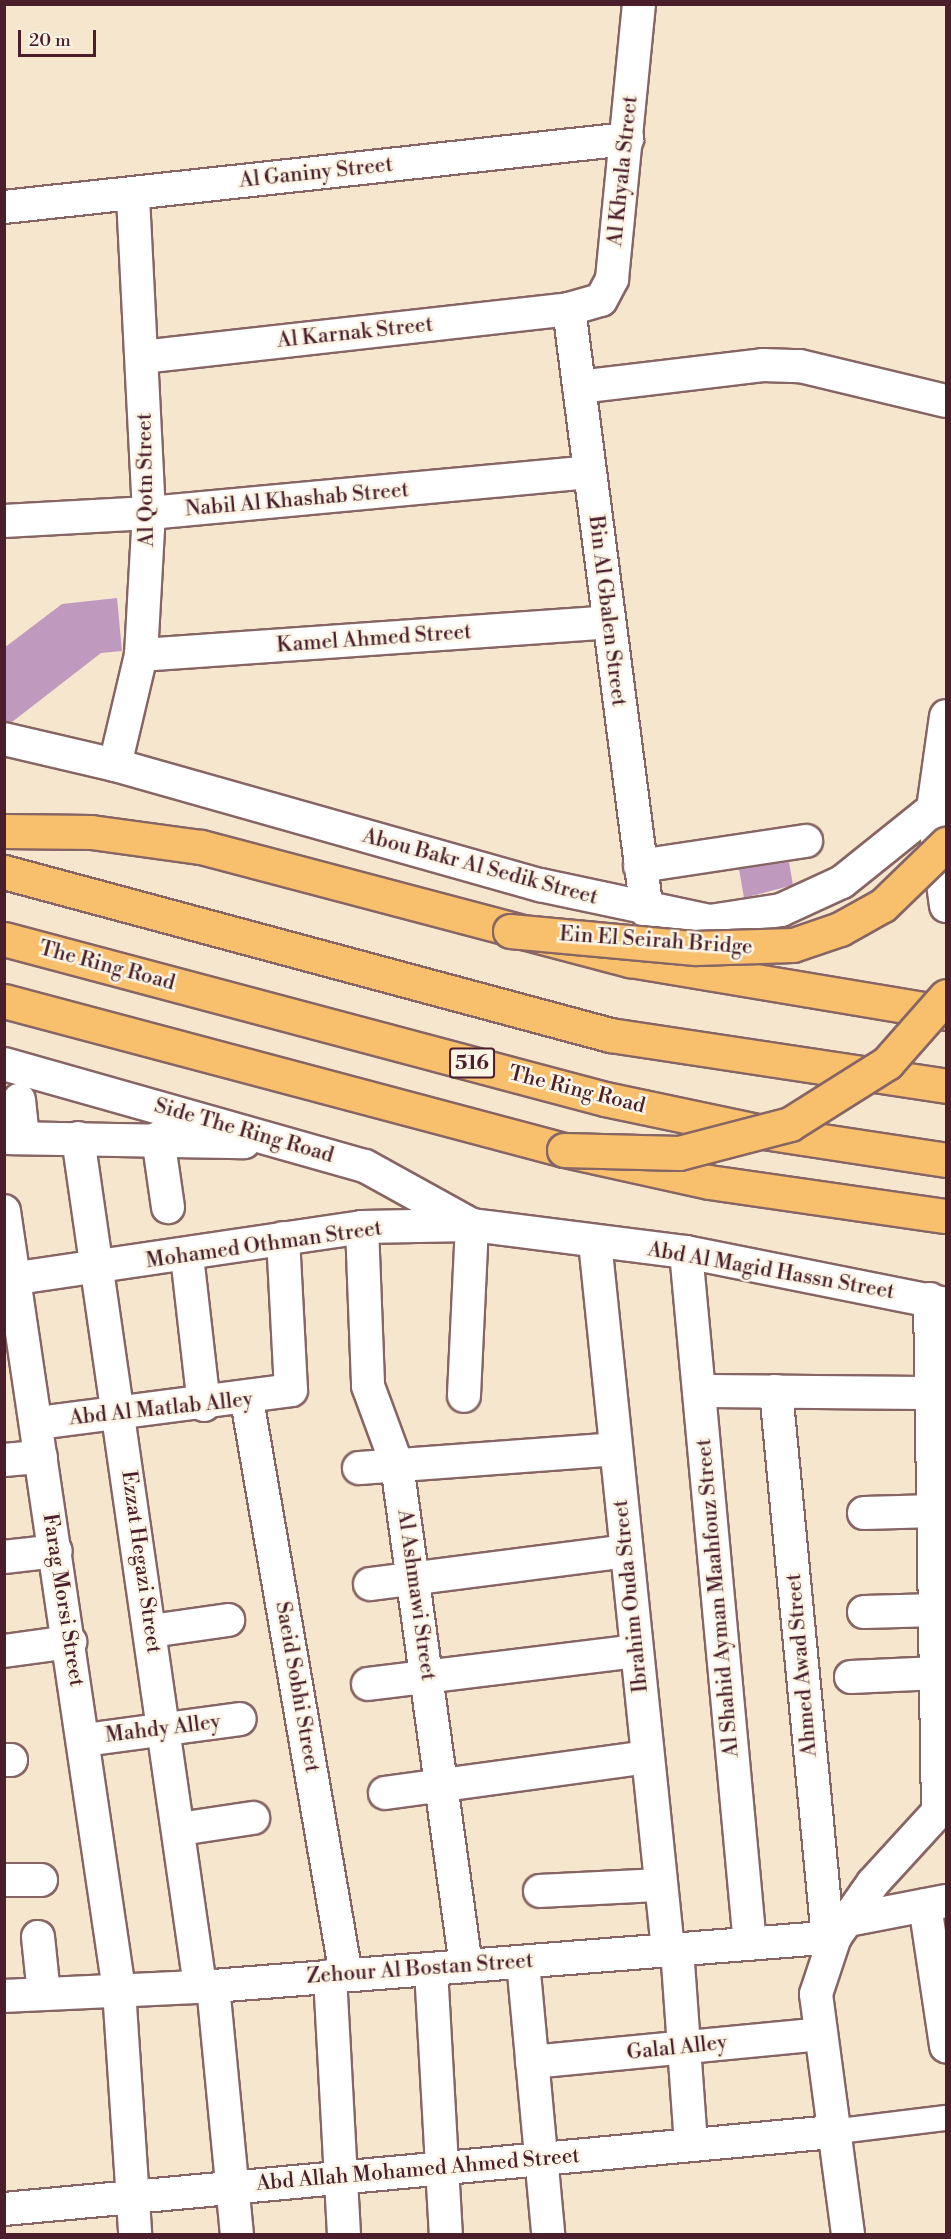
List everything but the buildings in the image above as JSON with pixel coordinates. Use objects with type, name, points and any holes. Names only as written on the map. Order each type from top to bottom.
[{"type":"highway","points":[[4,831],[91,832],[201,847],[510,931],[722,978],[946,1013]]},
{"type":"highway","name":"Ein El Seirah Bridge","points":[[510,931],[695,948],[793,945],[840,929],[883,905],[946,844]]},
{"type":"highway","points":[[4,872],[610,1035],[946,1086]]},
{"type":"highway","name":"The Ring Road","points":[[4,939],[605,1099],[757,1131],[946,1160]]},
{"type":"highway","points":[[564,1150],[621,1156],[679,1153],[789,1124],[887,1063],[946,996]]},
{"type":"highway","points":[[4,1001],[564,1150],[709,1182],[946,1216]]},
{"type":"street","name":"Al Khyala Street","points":[[569,309],[595,303],[609,291],[627,139],[639,4]]},
{"type":"street","name":"Al Ganiny Street","points":[[4,207],[627,139]]},
{"type":"street","name":"Al Qotn Street","points":[[115,765],[141,655],[149,513],[133,194]]},
{"type":"street","name":"Al Karnak Street","points":[[142,357],[569,309]]},
{"type":"street","name":"Bin Al Gbalen Street","points":[[569,309],[639,866],[647,912]]},
{"type":"street","points":[[579,387],[763,365],[800,366],[946,401]]},
{"type":"street","name":"Nabil Al Khashab Street","points":[[4,521],[149,513],[589,472]]},
{"type":"street","name":"Kamel Ahmed Street","points":[[141,655],[608,622]]},
{"type":"street","points":[[946,716],[933,809],[946,905]]},
{"type":"street","name":"Abou Bakr Al Sedik Street","points":[[4,739],[115,765],[647,912],[710,921],[781,910],[842,882],[933,809]]},
{"type":"street","points":[[639,866],[806,841]]},
{"type":"street","name":"Side The Ring Road","points":[[4,1064],[302,1145],[376,1171],[472,1225]]},
{"type":"street","points":[[19,1100],[14,1138],[158,1138],[302,1145]]},
{"type":"street","name":"Ezzat Hegazi Street","points":[[78,1138],[180,1829],[207,1986],[237,2235]]},
{"type":"street","points":[[158,1138],[168,1207]]},
{"type":"street","name":"Farag Morsi Street","points":[[4,1211],[17,1377],[38,1423],[41,1457],[85,1740],[118,1990],[135,2235]]},
{"type":"street","points":[[464,1396],[472,1225]]},
{"type":"street","name":"Mohamed Othman Street","points":[[10,1280],[97,1270],[362,1227],[472,1225],[595,1242]]},
{"type":"street","name":"Al Ashmawi Street","points":[[362,1227],[368,1386],[397,1465],[444,1785],[466,1966]]},
{"type":"street","name":"Abd Al Matlab Alley","points":[[38,1423],[283,1395],[294,1381],[283,1238]]},
{"type":"street","name":"Abd Al Magid Hassn Street","points":[[595,1242],[686,1252],[938,1302]]},
{"type":"street","name":"Ibrahim Ouda Street","points":[[595,1242],[660,1885],[672,1950],[691,2145]]},
{"type":"street","name":"Al Shahid Ayman Maahfouz Street","points":[[686,1252],[750,1944]]},
{"type":"street","points":[[187,1256],[204,1405]]},
{"type":"street","points":[[848,2235],[832,2132],[816,1994],[837,1931],[942,1807],[933,1393],[938,1302]]},
{"type":"street","points":[[699,1390],[933,1393]]},
{"type":"street","name":"Ahmed Awad Street","points":[[776,1391],[837,1931]]},
{"type":"street","name":"Saeid Sobhi Street","points":[[247,1400],[338,1976],[344,2235]]},
{"type":"street","points":[[359,1468],[615,1449]]},
{"type":"street","points":[[4,1460],[41,1457]]},
{"type":"street","points":[[864,1513],[935,1511]]},
{"type":"street","points":[[4,1557],[56,1551]]},
{"type":"street","points":[[370,1584],[626,1551]]},
{"type":"street","points":[[864,1612],[937,1610]]},
{"type":"street","points":[[151,1631],[228,1620]]},
{"type":"street","points":[[4,1651],[70,1642]]},
{"type":"street","points":[[368,1684],[636,1652]]},
{"type":"street","points":[[851,1677],[938,1673]]},
{"type":"street","name":"Mahdy Alley","points":[[85,1740],[240,1719]]},
{"type":"street","points":[[385,1793],[648,1756]]},
{"type":"street","points":[[180,1829],[253,1818]]},
{"type":"street","points":[[4,1880],[41,1880]]},
{"type":"street","points":[[540,1891],[660,1885]]},
{"type":"street","points":[[936,1903],[946,2046]]},
{"type":"street","name":"Zehour Al Bostan Street","points":[[4,1996],[207,1986],[750,1944],[837,1931],[936,1903]]},
{"type":"street","points":[[38,1937],[45,1994]]},
{"type":"street","points":[[523,1962],[548,2235]]},
{"type":"street","points":[[431,1969],[446,2235]]},
{"type":"street","name":"Galal Alley","points":[[532,2062],[821,2034]]},
{"type":"street","points":[[832,2132],[946,2118]]},
{"type":"street","name":"Abd Allah Mohamed Ahmed Street","points":[[4,2209],[832,2132]]}]
